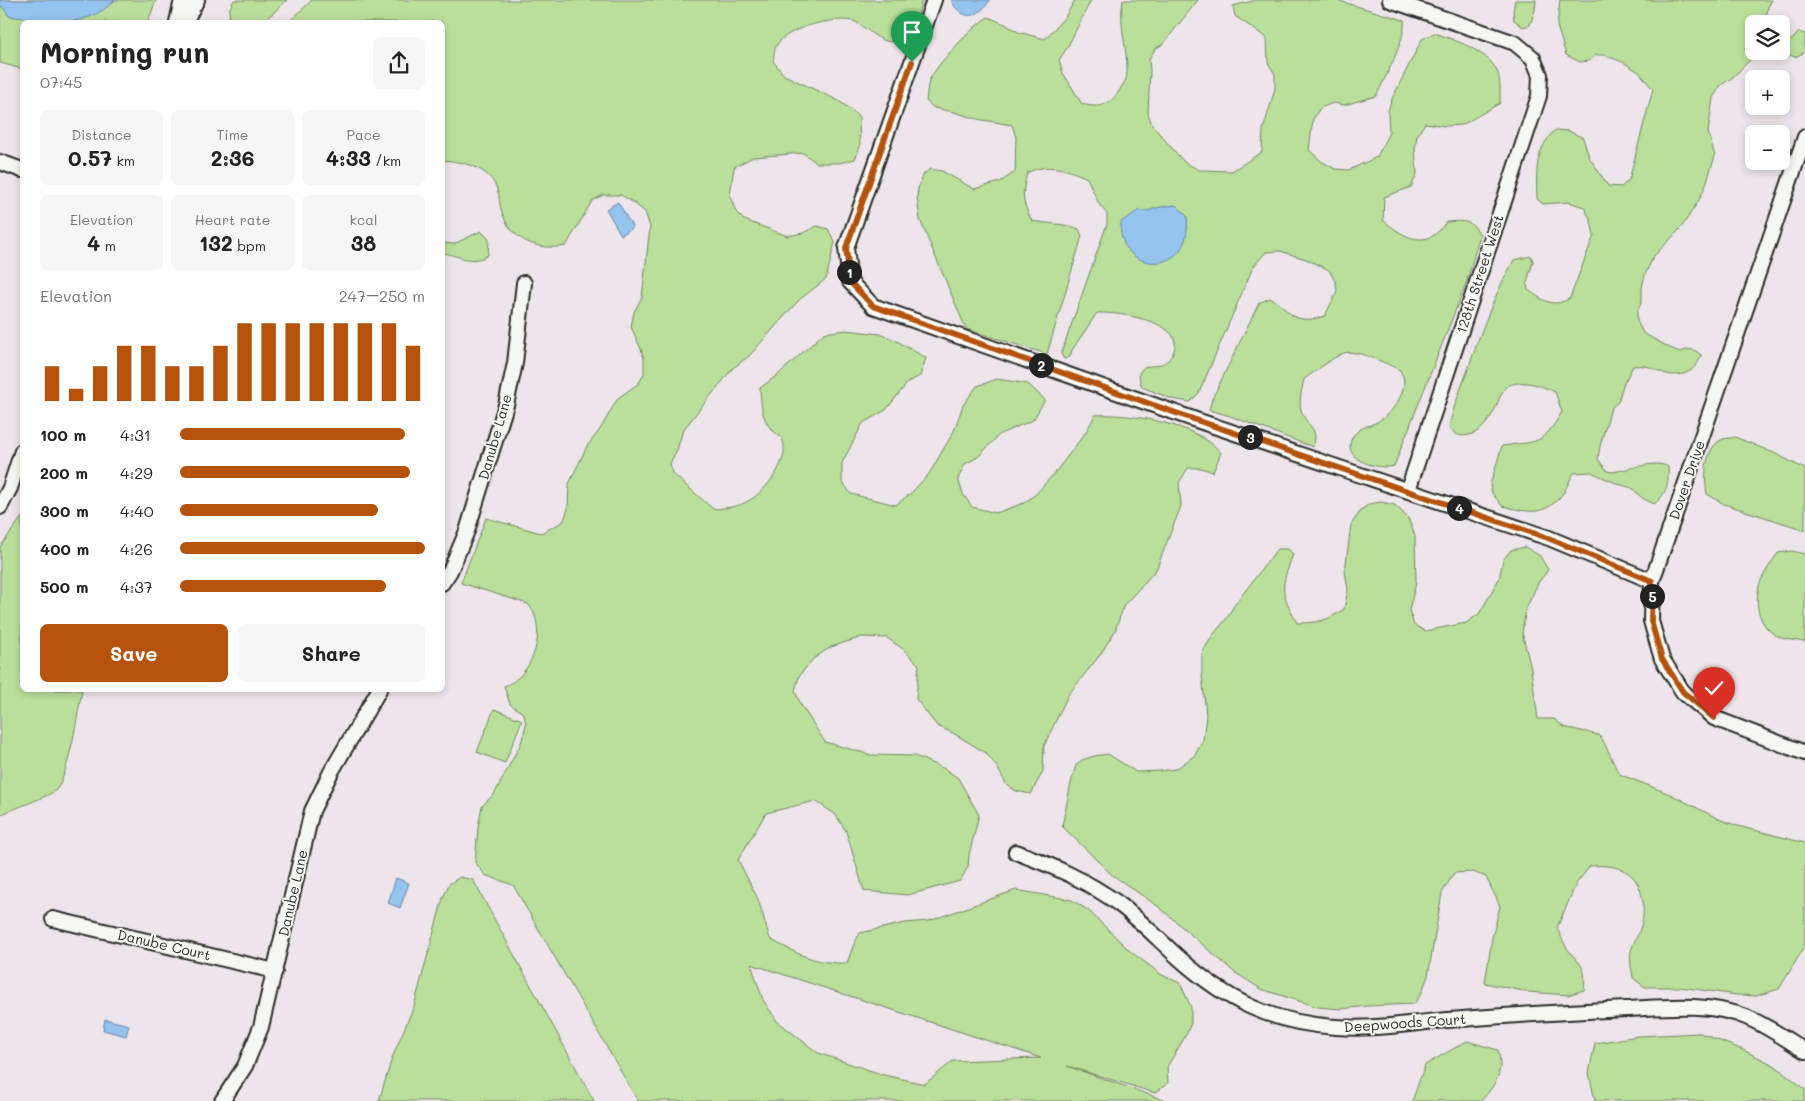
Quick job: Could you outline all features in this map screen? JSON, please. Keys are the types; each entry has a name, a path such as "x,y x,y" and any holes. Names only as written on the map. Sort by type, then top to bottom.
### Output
{"street":[{"path":"177,20 182,0"},
{"path":"186,20 197,0"},
{"path":"934,0 846,248 850,282 873,306 1196,420 1548,538 1652,581"},
{"name":"128th Street West","path":"1390,0 1515,43 1533,58 1540,75 1539,96 1408,490"},
{"name":"Dover Drive","path":"1805,137 1652,581 1651,621 1662,659 1683,692 1714,718 1805,753"},
{"path":"0,162 20,169"},
{"name":"Danube Lane","path":"445,578 467,531 506,406 514,363 524,283"},
{"path":"0,507 10,488 20,457"},
{"name":"Danube Lane","path":"222,1101 245,1066 254,1047 275,972 312,811 331,772 378,692"},
{"name":"Deepwoods Court","path":"1016,852 1063,870 1092,886 1120,905 1182,960 1223,992 1255,1010 1283,1019 1338,1028 1524,1014 1684,1006 1715,1008 1746,1016 1805,1051"},
{"name":"Danube Court","path":"52,919 275,972"}],"green space":[{"path":"0,0 156,0 149,20 20,20 20,68 0,63"},
{"path":"234,0 287,0 267,18 262,20 230,20 229,10"},
{"path":"312,0 922,0 913,33 899,40 889,41 878,38 858,23 844,20 823,22 800,29 782,39 776,46 773,61 784,75 839,101 859,118 860,147 855,159 839,163 817,163 803,153 753,157 734,167 730,196 736,212 744,220 788,236 803,233 817,226 828,229 835,242 826,279 799,300 749,356 733,368 683,430 677,450 670,463 672,473 713,509 737,506 756,496 776,473 784,447 782,439 769,427 766,421 760,388 779,374 824,333 846,330 880,334 895,340 926,358 920,376 908,382 886,410 863,423 842,463 842,481 851,494 896,505 929,474 954,431 963,405 977,386 997,379 1028,384 1045,400 1033,420 1000,434 978,457 965,464 958,479 963,494 972,507 996,513 1024,503 1037,493 1057,470 1086,432 1095,415 1126,416 1163,422 1197,435 1211,443 1221,453 1213,472 1201,468 1188,468 1179,483 1181,506 1156,570 1124,605 1115,631 1100,655 1068,695 1044,746 1043,771 1031,794 1016,791 1006,784 997,767 986,753 953,733 937,726 916,699 919,665 903,649 887,638 862,637 831,647 813,659 799,676 795,691 801,705 825,742 871,755 915,756 945,769 958,778 979,815 969,855 968,867 960,881 908,895 864,891 846,831 835,814 815,801 766,813 738,860 758,899 770,939 807,957 826,962 847,963 860,933 905,923 929,921 1016,890 1072,900 1089,911 1130,951 1162,975 1180,983 1191,1007 1191,1023 1167,1067 1168,1083 1155,1093 1067,1066 1167,1101 638,1101 513,885 485,875 475,862 482,806 495,793 521,743 526,725 524,714 510,704 504,686 514,681 523,673 530,662 535,651 537,626 534,614 528,604 461,583 486,518 541,533 563,522 568,509 569,484 587,446 599,431 618,398 639,383 644,374 644,358 631,327 634,312 642,297 650,227 645,212 634,203 621,195 603,195 592,201 566,246 545,247 527,242 519,237 506,222 500,206 497,189 488,175 474,167 445,160 445,20 291,20","holes":["751,964 1041,1058 953,1061 925,1084 884,1075 818,1053 777,1021 763,1000"]},
{"path":"1075,0 1091,0 1059,60 1063,73 1082,104 1100,106 1109,102 1117,94 1127,74 1122,19 1123,0 1198,0 1163,44 1155,49 1149,59 1148,113 1152,125 1184,162 1199,170 1232,171 1262,152 1263,130 1275,89 1275,74 1268,63 1267,38 1235,16 1233,6 1256,0 1336,0 1404,20 1399,47 1376,96 1344,105 1333,103 1320,108 1313,119 1309,150 1321,161 1335,169 1349,170 1377,157 1389,132 1388,111 1391,101 1422,39 1434,33 1460,42 1486,57 1497,71 1500,103 1462,125 1445,126 1425,123 1417,136 1415,148 1417,174 1411,187 1384,197 1383,220 1407,236 1424,239 1439,231 1446,222 1457,221 1466,222 1474,226 1480,235 1467,281 1394,466 1380,467 1363,462 1356,458 1350,446 1354,435 1377,422 1396,404 1403,387 1404,380 1400,370 1364,355 1350,352 1344,353 1304,379 1300,407 1313,429 1315,441 1313,447 1209,410 1212,399 1259,303 1270,298 1300,319 1313,319 1325,316 1337,291 1336,283 1329,270 1306,259 1280,251 1266,252 1253,267 1199,393 1190,402 1172,399 1142,387 1139,373 1144,367 1159,365 1169,359 1174,350 1175,340 1169,332 1147,320 1119,314 1097,313 1072,350 1070,357 1064,359 1061,354 1107,224 1107,214 1099,204 1087,178 1072,172 1050,167 1034,170 1027,173 1024,187 1024,202 1032,221 1073,227 1079,229 1082,236 1047,354 966,329 920,220 917,197 918,189 923,175 930,169 942,171 974,189 1000,182 1015,172 1016,137 1012,125 977,119 934,108 926,101 929,81 956,46 988,17 1018,32 1045,39 1065,17"},
{"path":"1515,0 1536,0 1530,25 1523,27 1514,20"},
{"path":"1560,0 1772,0 1767,15 1745,15 1745,60 1750,60 1733,77 1720,86 1713,98 1708,132 1715,156 1705,187 1681,228 1653,257 1645,275 1642,287 1642,301 1637,312 1637,321 1643,333 1680,352 1689,349 1701,355 1693,369 1679,375 1667,374 1648,367 1633,366 1623,385 1618,402 1611,408 1600,446 1598,459 1607,471 1612,472 1657,464 1668,467 1666,487 1662,496 1654,504 1642,498 1632,488 1591,472 1574,473 1562,495 1547,508 1526,511 1502,506 1492,493 1490,485 1502,446 1538,440 1549,431 1562,412 1555,392 1543,387 1530,383 1518,383 1506,387 1489,420 1475,433 1462,436 1455,434 1449,427 1483,327 1514,260 1531,256 1533,261 1527,283 1528,290 1548,302 1558,303 1570,298 1594,235 1591,221 1584,207 1569,202 1543,204 1537,199 1538,162 1540,153 1548,138 1555,130 1569,131 1583,138 1589,157 1608,186 1621,187 1629,180 1653,89 1639,72 1623,62 1604,55 1596,55 1589,61 1580,62 1566,55 1557,26"},
{"path":"1799,32 1805,34 1805,52 1795,57 1790,55 1790,41"},
{"path":"481,231 489,239 488,255 471,260 445,254 445,243 454,244"},
{"path":"1735,437 1774,453 1805,469 1805,530 1724,504 1707,494 1707,463 1712,449 1723,439"},
{"path":"1381,502 1395,505 1408,518 1415,536 1416,583 1409,610 1414,625 1425,631 1466,623 1479,614 1499,579 1503,560 1511,550 1525,547 1540,556 1548,570 1538,583 1526,609 1522,632 1531,669 1538,719 1554,719 1564,727 1599,735 1619,774 1670,794 1721,820 1805,843 1805,946 1779,989 1756,996 1680,987 1645,987 1633,978 1630,961 1630,954 1642,923 1643,902 1641,891 1632,876 1626,871 1610,866 1590,866 1576,884 1557,928 1566,947 1579,962 1583,970 1584,990 1568,995 1528,992 1485,983 1492,938 1500,906 1486,877 1473,872 1454,873 1442,893 1428,976 1421,994 1414,1004 1341,1009 1318,1007 1261,989 1234,972 1159,907 1111,874 1062,826 1076,765 1082,760 1108,754 1136,772 1160,771 1176,769 1195,755 1203,740 1206,715 1202,653 1233,607 1277,549 1288,549 1293,554 1286,575 1284,589 1287,603 1297,623 1322,620 1344,609 1348,590 1345,571 1351,525 1361,510 1369,504"},
{"path":"20,520 20,692 82,692 69,757 61,782 56,790 0,815 0,547"},
{"path":"1792,551 1805,554 1805,642 1785,639 1774,634 1763,623 1758,608 1758,591 1766,571 1778,553"},
{"path":"494,709 522,720 505,763 477,752"},
{"path":"460,877 473,880 594,1101 379,1101 392,1058 414,1006 443,898 449,884"},
{"path":"1700,1033 1774,1065 1805,1089 1805,1101 1595,1101 1589,1073 1595,1043 1638,1036"},
{"path":"1467,1041 1498,1050 1500,1058 1499,1072 1495,1083 1481,1101 1412,1101 1425,1065"}],"water":[{"path":"0,0 115,0 103,10 78,20 37,20 9,16 0,4"},
{"path":"952,0 990,0 981,11 976,14 966,15 956,8"},
{"path":"618,202 633,228 621,235 606,209"},
{"path":"1176,205 1187,216 1187,230 1184,243 1170,259 1161,262 1142,260 1126,248 1122,238 1121,222 1139,210 1147,211"},
{"path":"396,878 409,883 400,908 388,903"},
{"path":"105,1019 129,1025 126,1036 103,1030"}],"route":[{"path":"912,62 846,248 850,282 873,306 1196,420 1548,538 1652,581 1651,621 1662,659 1683,692 1714,718"}]}
